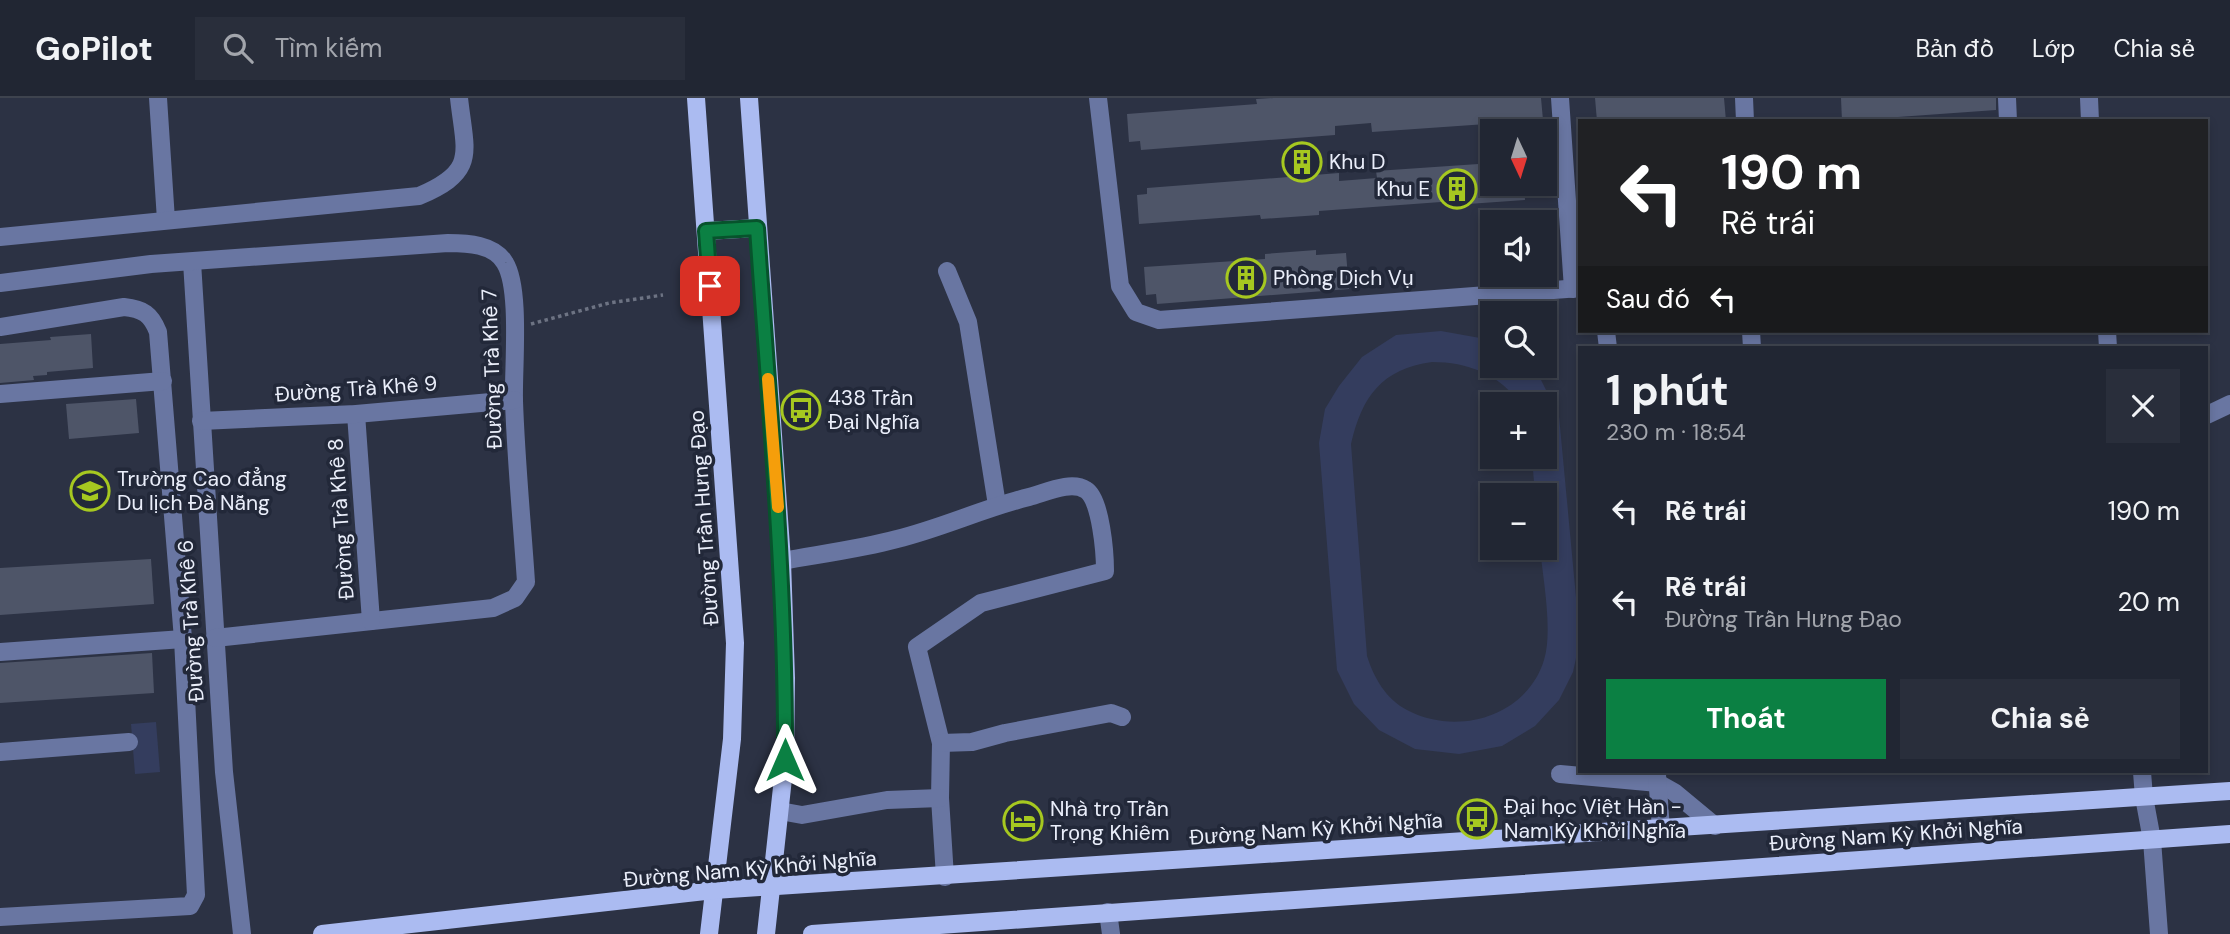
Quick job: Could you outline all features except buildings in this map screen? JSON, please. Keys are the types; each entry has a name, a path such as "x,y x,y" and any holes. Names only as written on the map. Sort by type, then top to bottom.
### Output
{"main road":[{"name":"Đường Trần Hưng Đạo","path":"696,98 735,643 732,739 709,934"},
{"path":"750,98 782,561 786,692 785,760 766,934"},
{"path":"706,231 757,228"},
{"name":"Đường Nam Kỳ Khởi Nghĩa","path":"322,934 714,890 946,877 2230,791"},
{"name":"Đường Nam Kỳ Khởi Nghĩa","path":"812,934 2230,835"}],"street":[{"path":"158,98 166,219"},
{"path":"0,237 419,196 439,188 454,177 463,163 459,98"},
{"path":"1098,98 1120,286 1136,312 1159,320 1577,289 1560,98"},
{"path":"1744,98 1745,119"},
{"path":"2007,98 2008,119"},
{"path":"2089,98 2090,119"},
{"name":"Đường Trà Khê 7","path":"0,283 94,270 447,243 478,245 504,259 509,271 515,327 514,400 526,582 515,598 493,608 215,638"},
{"name":"Đường Trà Khê 6","path":"192,262 224,772 242,934"},
{"path":"947,271 968,322 997,505"},
{"path":"0,327 124,307 140,308 152,317 158,332 183,639 196,895 190,906 0,916"},
{"path":"0,394 163,381"},
{"name":"Đường Trà Khê 9","path":"201,421 356,414 514,400"},
{"path":"2208,415 2230,404"},
{"name":"Đường Trà Khê 8","path":"356,414 370,621"},
{"path":"782,561 897,539 997,505 1069,486 1086,489 1092,496 1096,504 1105,571 981,603 917,647 941,743 940,798 946,877"},
{"path":"0,652 183,639"},
{"path":"941,743 972,742 1111,713 1122,717"},
{"path":"0,752 129,742"},
{"path":"2142,773 2152,840 2159,934"},
{"path":"1560,774 1658,777 1715,826"},
{"path":"1658,777 1661,829"},
{"path":"780,811 802,816 887,800 940,798"},
{"path":"1108,912 1111,934"}],"path":[{"path":"515,327 609,303 663,295"}],"shaded area":[{"path":"1441,331 1480,338 1480,371 1458,364 1432,362 1400,371 1387,378 1368,399 1351,444 1367,656 1382,687 1400,705 1427,718 1448,721 1468,721 1507,708 1523,695 1544,660 1548,635 1541,560 1557,560 1557,483 1534,483 1533,469 1557,469 1557,412 1559,416 1578,619 1578,649 1573,672 1559,700 1535,726 1502,746 1459,754 1415,749 1379,730 1354,704 1337,670 1319,443 1325,409 1362,357 1396,335"},
{"path":"1493,378 1540,378 1547,392 1510,392"},
{"path":"156,722 160,772 135,774 131,724"}],"slow traffic":[{"path":"768,379 778,507"}],"place":[{"name":"Khu D","path":"1302,162"},
{"name":"Khu E","path":"1457,189"},
{"name":"Phòng Dịch Vụ","path":"1246,278"},
{"name":"438 Trần Đại Nghĩa","path":"801,410"},
{"name":"Trường Cao đẳng Du lịch Đà Nẵng","path":"90,491"},
{"name":"Đại học Việt Hàn - Nam Kỳ Khởi Nghĩa","path":"1477,819"},
{"name":"Nhà trọ Trần Trọng Khiêm","path":"1023,821"}],"route":[{"path":"710,286 706,231 757,228 782,561 786,678 785,760"}]}
